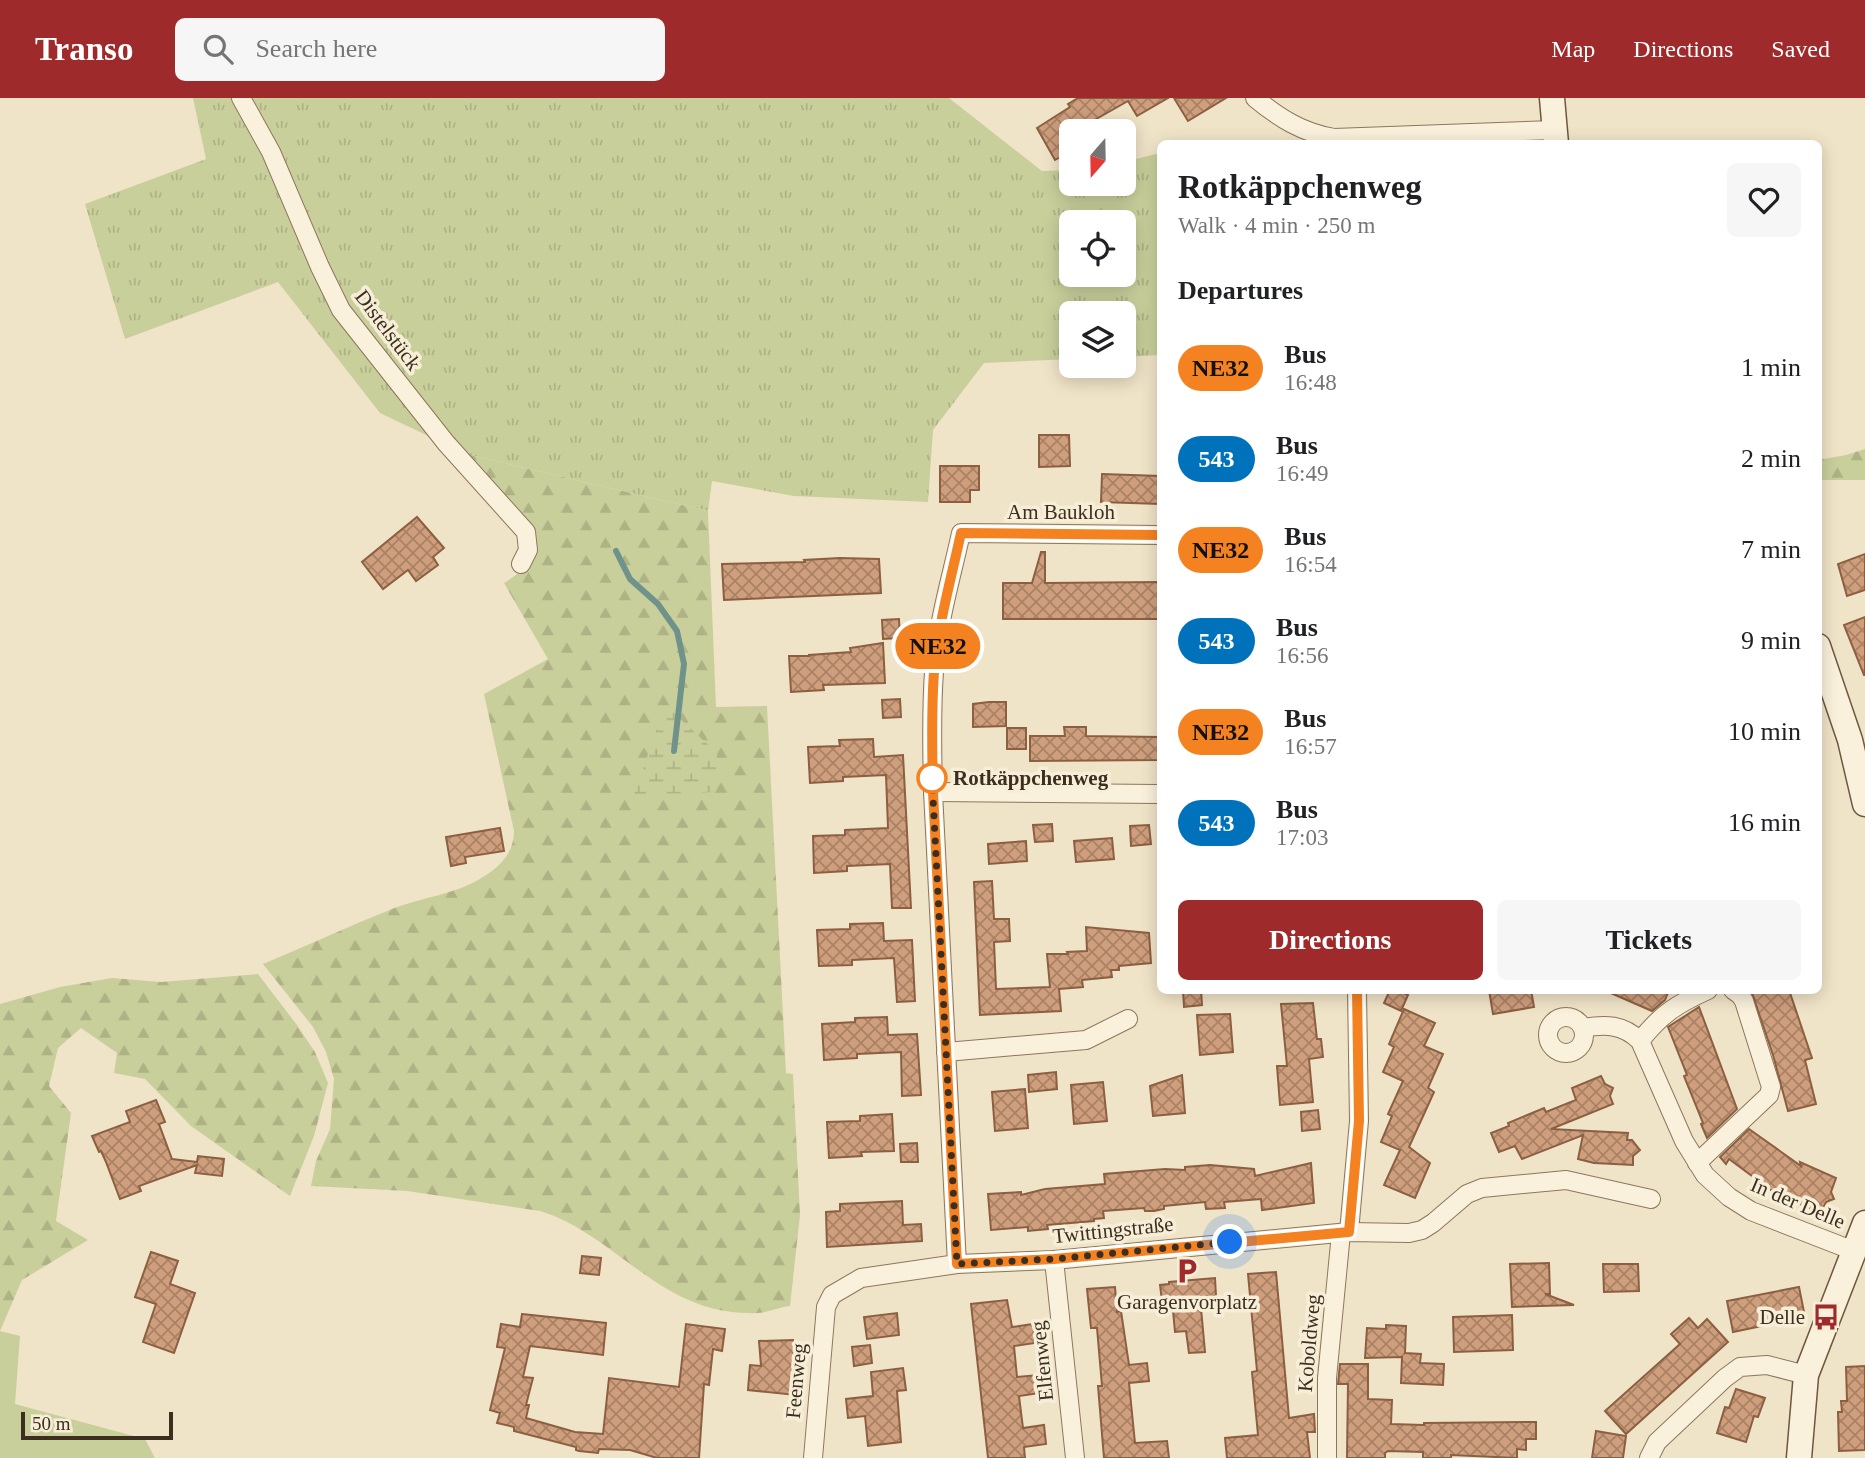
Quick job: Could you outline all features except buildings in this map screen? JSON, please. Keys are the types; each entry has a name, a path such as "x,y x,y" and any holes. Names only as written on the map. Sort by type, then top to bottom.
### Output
{"street":[{"name":"Distelstück","path":"241,98 271,152 341,310 446,443 526,533 528,550 521,564"},
{"path":"1255,98 1296,127 1334,138 1555,136 1552,98"},
{"name":"Am Baukloh","path":"933,792 934,670 943,611 961,533 1157,535"},
{"path":"1822,658 1850,740 1865,804"},
{"path":"957,1264 933,792 1157,794"},
{"name":"Koboldweg","path":"1327,1458 1327,1378 1359,1121 1357,994"},
{"path":"1583,1028 1603,1024 1616,1026 1632,1033 1640,1041 1654,1023 1675,1005 1698,994"},
{"path":"1697,1163 1769,1095 1771,1087 1744,1001 1739,994"},
{"path":"946,1052 1086,1040 1128,1019"},
{"name":"In der Delle","path":"1640,1041 1684,1141 1705,1175 1729,1197 1751,1211 1854,1251"},
{"name":"Twittingstraße","path":"826,1307 832,1296 861,1278 957,1264 1054,1259 1345,1232 1409,1233 1422,1230 1466,1194 1491,1187 1566,1180 1651,1199"},
{"path":"1799,1458 1805,1375 1865,1223"},
{"name":"Elfenweg","path":"1054,1259 1076,1458"},
{"name":"Feenweg","path":"813,1458 826,1307"},
{"path":"1649,1458 1657,1441 1740,1367 1767,1365 1805,1375"}],"green space":[{"path":"193,98 949,98 1042,171 1059,170 1059,196 1136,196 1136,159 1157,154 1157,355 1136,356 1136,301 1059,301 1059,360 984,363 933,430 928,502 794,496 712,481 708,511 466,454 380,413 278,282 125,339 85,204 206,159"},
{"path":"1865,449 1865,480 1822,480 1822,459"},
{"path":"466,454 708,511 716,707 767,706 786,1073 793,1074 800,1215 790,1306 753,1313 704,1306 679,1296 656,1282 565,1221 540,1211 407,1191 311,1186 316,1161 330,1129 334,1079 326,1052 313,1027 263,964 392,909 472,883 501,863 512,846 514,831 484,694 548,659 504,583 521,571 532,554"},
{"path":"665,705 717,753 715,792 634,795"},
{"path":"258,974 315,1052 328,1083 314,1136 290,1196 191,1126 145,1079 114,1073 117,1053 81,1028 58,1048 49,1086 71,1113 56,1221 88,1240 22,1280 0,1331 0,1004 60,987 112,978 161,982"},
{"path":"0,1331 20,1336 15,1404 145,1439 155,1458 0,1458"}],"waterway":[{"path":"616,551 630,579 658,604 677,631 684,664 674,751"}],"bus line":[{"name":"NE32","path":"1157,535 961,533 943,611 934,670 932,727 957,1264 1054,1259 1349,1232 1359,1121 1357,994"}],"place":[{"name":"Rotkäppchenweg","path":"932,778"},
{"name":"Garagenvorplatz","path":"1187,1271"},
{"name":"Delle","path":"1826,1317"}],"route":[{"path":"932,778 957,1264 1054,1259 1230,1242"}]}
